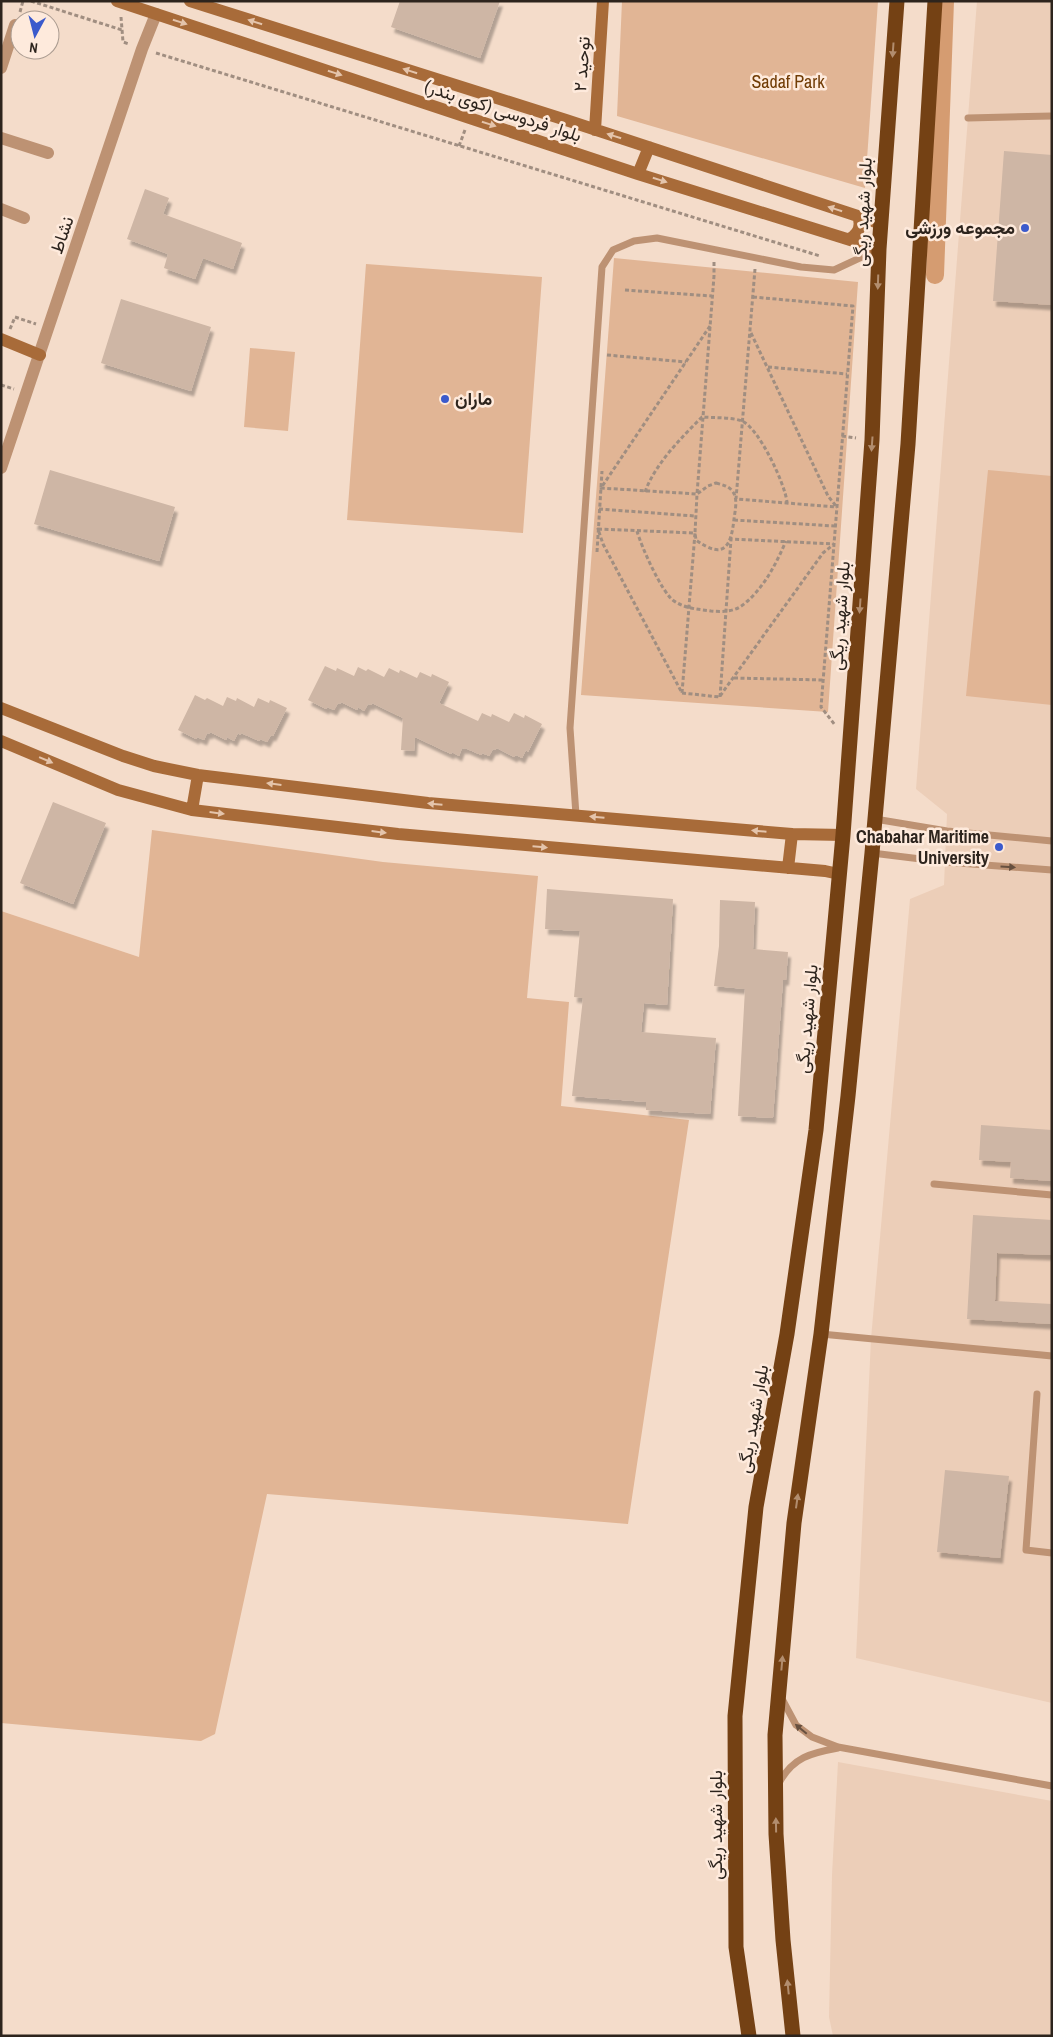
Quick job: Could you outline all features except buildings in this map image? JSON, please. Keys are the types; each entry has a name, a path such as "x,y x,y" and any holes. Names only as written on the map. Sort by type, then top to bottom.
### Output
{"highway":[{"name":"بلوار شهید ریگی","path":"749,2036 736,1947 735,1716 756,1507 787,1334 816,1130 843,835 872,440 879,249 897,1"},
{"path":"793,2036 783,1940 776,1834 775,1735 794,1523 821,1334 848,1096 872,853 908,444 935,1"}],"street":[{"path":"156,14 160,1"},
{"name":"بلوار فردوسی (کوی بندر)","path":"190,1 648,147 882,224"},
{"name":"توحید ۲","path":"595,130 603,1"},
{"name":"بلوار فردوسی (کوی بندر)","path":"118,2 638,174 879,249"},
{"name":"نشاط","path":"1,468 142,49 156,14"},
{"path":"1,68 10,40"},
{"path":"1,138 48,152"},
{"path":"638,174 648,147"},
{"path":"1,209 24,218"},
{"path":"849,239 859,230 858,216"},
{"path":"1,339 40,354"},
{"path":"1,708 123,756 154,766 198,775 428,803 792,834 843,835"},
{"path":"1,741 118,790 192,810 398,834 839,874"},
{"path":"192,810 198,775"},
{"path":"788,868 792,834"}],"lane":[{"path":"968,118 1052,116"},
{"path":"576,815 570,728 602,267 612,250 634,240 657,238 801,267 834,270 879,249"},
{"path":"875,819 946,831 1052,840"},
{"path":"872,853 945,862 1052,870"},
{"path":"934,1184 1052,1195"},
{"path":"821,1334 1052,1356"},
{"path":"1037,1394 1026,1550 1052,1554"},
{"path":"779,1694 796,1725 812,1737 838,1747 1052,1786"},
{"path":"776,1788 783,1775 794,1763 811,1752 838,1747"}],"path":[{"path":"31,1 122,30"},
{"path":"118,2 123,42 142,49 847,264"},
{"path":"682,694 714,250"},
{"path":"720,697 731,539 756,258"},
{"path":"625,290 712,296"},
{"path":"752,297 853,306 821,707 850,743"},
{"path":"601,488 710,326"},
{"path":"750,332 828,496 837,507"},
{"path":"597,354 686,362"},
{"path":"767,367 847,374"},
{"path":"702,417 742,421 755,434 774,464 786,490 787,502"},
{"path":"645,492 650,479 684,436 702,417"},
{"path":"597,552 602,471"},
{"path":"601,488 697,494 716,483 725,485 733,492 736,499"},
{"path":"736,499 837,507"},
{"path":"600,509 695,516"},
{"path":"734,520 835,526"},
{"path":"598,529 695,533"},
{"path":"598,529 603,544 682,694"},
{"path":"637,531 650,565 672,600 689,608 726,612 743,606 756,591 774,567 786,541"},
{"path":"695,533 696,540 707,548 718,550 727,546 731,539"},
{"path":"731,539 834,544"},
{"path":"720,697 823,553 834,544"},
{"path":"734,678 823,680"},
{"path":"682,694 720,697"}],"shaded area":[{"name":"Chabahar Maritime University","path":"977,1 1052,1 1052,1703 856,1658 871,1339 910,899 944,885 947,814 916,789"},
{"path":"838,1762 1052,1801 1052,2036 833,2036 829,2017 832,1875"}],"green space":[{"name":"Sadaf Park","path":"622,1 878,1 865,188 617,116"},
{"path":"614,258 858,282 828,712 581,695"},
{"name":"ماران","path":"366,264 542,277 523,533 347,520"},
{"path":"250,348 295,352 288,431 244,427"},
{"path":"988,470 1052,476 1052,705 966,696"},
{"path":"152,830 383,862 538,876 527,998 569,1002 561,1106 689,1120 628,1524 267,1494 215,1734 201,1741 1,1723 1,911 139,957"}],"waterway":[{"path":"935,275 945,1"}],"place":[{"name":"مجموعه ورزشی","path":"1025,228"},
{"name":"ماران","path":"445,399"},
{"name":"Chabahar Maritime University","path":"999,847"}]}
